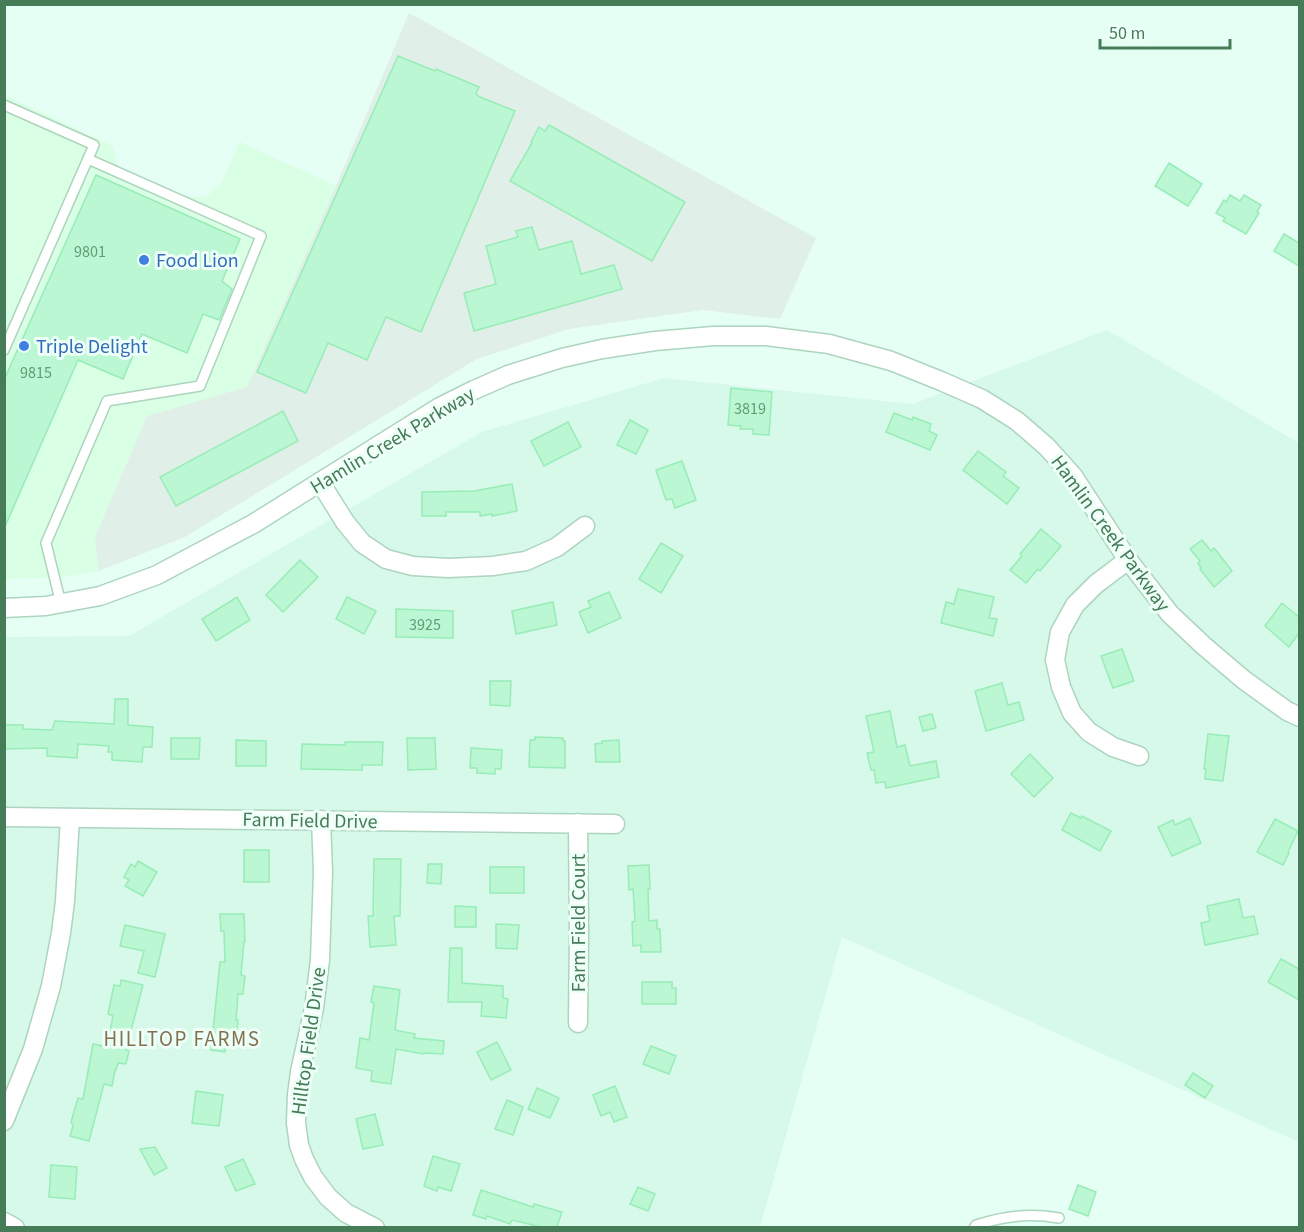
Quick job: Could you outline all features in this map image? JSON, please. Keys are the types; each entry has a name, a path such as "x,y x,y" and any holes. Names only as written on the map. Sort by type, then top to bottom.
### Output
{"street":[{"name":"Hamlin Creek Parkway","path":"4,608 45,606 100,596 157,575 253,524 440,407 508,375 562,358 655,341 701,337 766,336 829,344 891,361 982,399 1017,421 1047,447 1073,476 1128,560 1170,614 1244,680 1299,717"},
{"path":"320,482 345,522 362,543 386,559 413,566 448,568 493,566 526,561 557,547 585,526"},
{"path":"1128,560 1096,584 1075,605 1060,632 1055,660 1061,687 1072,713 1089,732 1113,747 1139,756"},
{"name":"Farm Field Drive","path":"4,817 615,824"},
{"path":"4,1121 33,1049 51,986 65,901 70,818"},
{"name":"Hilltop Field Drive","path":"321,820 323,873 320,960 314,1008 297,1095 296,1123 299,1145 304,1159 313,1177 328,1197 346,1213 375,1227"},
{"name":"Farm Field Court","path":"578,823 578,1023"},
{"path":"4,1222 15,1227"}],"lane":[{"path":"4,105 94,145 4,350"},
{"path":"61,604 45,543 106,401 200,386 261,236 88,159"},
{"path":"4,319 15,324"},
{"path":"974,1227 999,1218 1022,1215 1059,1218"}],"shaded area":[{"path":"409,13 816,238 780,319 703,310 569,329 477,359 185,537 99,571 95,537 147,416 247,387"},
{"path":"4,95 113,146 117,166 186,196 206,197 221,183 240,142 336,186 247,388 147,416 95,537 99,571 64,577 5,579"},
{"path":"1107,330 1299,443 1299,1142 842,937 760,1227 5,1227 4,637 129,636 482,432 664,378 913,404"}],"building":[{"path":"398,56 479,87 476,94 480,97 515,111 421,332 386,317 367,360 328,343 306,393 257,372"},
{"path":"549,125 685,202 652,261 510,181 539,127 545,131"},
{"path":"1169,163 1202,184 1188,206 1155,186"},
{"name":"Food Lion","path":"96,175 240,239 222,281 232,289 219,320 203,314 187,353 142,334 123,379 78,360 4,529 4,380"},
{"path":"1230,195 1240,201 1244,195 1261,205 1257,212 1259,213 1246,234 1223,221 1225,218 1216,213"},
{"path":"532,227 539,250 572,241 581,274 614,265 622,289 474,331 464,293 496,284 486,246 518,237 516,231"},
{"path":"1284,234 1299,243 1299,266 1274,251"},
{"path":"731,388 772,392 769,435 753,434 753,429 740,429 741,426 728,425"},
{"path":"283,411 298,441 176,506 160,477"},
{"path":"894,413 931,424 929,431 937,435 930,450 886,432"},
{"path":"630,420 648,430 636,454 617,445"},
{"path":"568,422 581,447 544,466 531,441"},
{"path":"978,451 1006,472 1003,476 1019,488 1007,504 963,470"},
{"path":"682,461 696,500 675,508 672,499 666,500 656,470"},
{"path":"512,484 517,511 492,516 492,514 480,516 480,512 446,512 446,516 422,516 422,492 474,491"},
{"path":"1041,529 1061,546 1040,571 1038,569 1026,583 1010,570"},
{"path":"1202,540 1211,551 1214,548 1232,571 1214,587 1200,569 1198,563 1200,561 1190,549"},
{"path":"661,543 683,556 661,593 639,579"},
{"path":"300,560 318,577 283,612 266,595"},
{"path":"958,589 994,597 989,618 997,619 993,636 941,623 946,602 954,604"},
{"path":"609,592 621,618 588,633 579,612 591,607 588,601"},
{"path":"237,597 250,620 216,641 202,619"},
{"path":"347,597 376,611 364,634 336,619"},
{"path":"553,602 557,625 516,634 512,611"},
{"path":"1282,603 1299,617 1299,633 1289,647 1265,626"},
{"path":"396,609 453,611 453,638 396,637"},
{"path":"1122,649 1134,681 1113,688 1101,656"},
{"path":"490,681 511,681 510,706 490,705"},
{"path":"1002,683 1008,705 1019,702 1024,720 986,731 975,691"},
{"path":"115,699 128,699 128,725 153,727 152,747 143,747 142,762 112,760 112,752 108,752 109,746 78,744 77,758 47,756 47,748 4,749 4,725 23,725 23,729 52,730 55,721 114,724"},
{"path":"890,711 897,747 905,745 910,766 936,761 939,777 886,788 885,782 876,783 874,770 871,770 867,753 874,752 866,716"},
{"path":"932,714 936,728 923,731 919,717"},
{"path":"1208,734 1229,736 1223,781 1205,779"},
{"path":"535,737 563,738 565,768 529,767 530,740 535,740"},
{"path":"171,738 200,738 199,759 171,759"},
{"path":"407,738 435,738 436,769 408,770"},
{"path":"236,740 266,741 266,766 236,766"},
{"path":"619,740 620,762 596,762 595,744 602,743 602,741"},
{"path":"345,742 383,742 382,765 362,765 362,770 301,769 302,744 345,745"},
{"path":"471,748 502,750 501,769 495,769 495,774 477,773 477,768 470,768"},
{"path":"1030,754 1053,778 1034,797 1011,774"},
{"path":"1071,813 1111,831 1100,851 1062,830"},
{"path":"1190,818 1201,843 1172,856 1158,827 1173,820 1175,825"},
{"path":"1275,819 1298,831 1283,865 1257,852"},
{"path":"244,850 269,850 269,882 244,882"},
{"path":"374,859 401,859 400,916 394,916 396,945 370,947 368,916 373,916"},
{"path":"138,861 157,872 143,896 125,886 129,880 124,877 131,864 135,867"},
{"path":"428,864 442,864 441,884 427,883"},
{"path":"649,865 649,921 657,920 657,929 660,929 661,952 641,952 641,945 633,946 632,922 635,921 633,889 629,890 628,866"},
{"path":"490,867 524,867 524,893 490,893"},
{"path":"1239,899 1243,918 1254,916 1258,934 1205,945 1201,923 1210,921 1207,906"},
{"path":"455,906 476,907 476,927 455,927"},
{"path":"220,914 244,914 245,942 241,975 245,976 243,994 238,994 236,1043 226,1042 225,1052 211,1050 220,962 225,962 224,931 221,931"},
{"path":"496,924 519,925 517,949 496,948"},
{"path":"125,925 165,934 155,977 138,973 144,951 120,946"},
{"path":"450,948 462,948 462,983 503,986 503,998 508,999 506,1018 481,1016 482,1002 448,1002"},
{"path":"1281,959 1299,969 1299,1000 1268,982"},
{"path":"121,980 143,985 126,1050 129,1051 126,1064 118,1063 112,1086 104,1084 89,1141 70,1136 73,1126 71,1122 78,1098 83,1099 93,1044 107,1047 113,1016 108,1014 114,985 120,986"},
{"path":"642,982 672,982 672,988 676,988 676,1004 642,1004"},
{"path":"374,986 400,990 395,1030 415,1034 414,1038 444,1041 443,1054 424,1054 396,1049 391,1084 371,1081 372,1071 356,1068 360,1038 369,1040"},
{"path":"497,1042 511,1070 491,1080 477,1052"},
{"path":"651,1046 676,1056 669,1074 643,1064"},
{"path":"1193,1073 1213,1086 1205,1098 1185,1085"},
{"path":"615,1086 627,1117 614,1122 610,1112 601,1116 593,1095"},
{"path":"537,1088 559,1098 550,1118 528,1109"},
{"path":"196,1091 223,1095 219,1126 192,1123"},
{"path":"507,1100 523,1107 513,1135 495,1129"},
{"path":"375,1114 383,1145 363,1149 356,1119"},
{"path":"155,1147 167,1168 154,1175 140,1149"},
{"path":"433,1156 460,1164 451,1191 438,1187 437,1191 424,1186"},
{"path":"243,1159 255,1184 236,1191 225,1167"},
{"path":"51,1165 77,1167 75,1199 49,1197"},
{"path":"1078,1185 1096,1192 1088,1216 1069,1209"},
{"path":"638,1187 655,1194 648,1211 630,1204"},
{"path":"481,1190 533,1207 534,1204 562,1212 557,1227 541,1227 512,1220 510,1224 487,1216 486,1219 473,1215"}],"place":[{"name":"Food Lion","path":"144,260"},
{"name":"Triple Delight","path":"24,346"}],"district":[{"name":"HILLTOP FARMS","path":"182,1039"}]}
